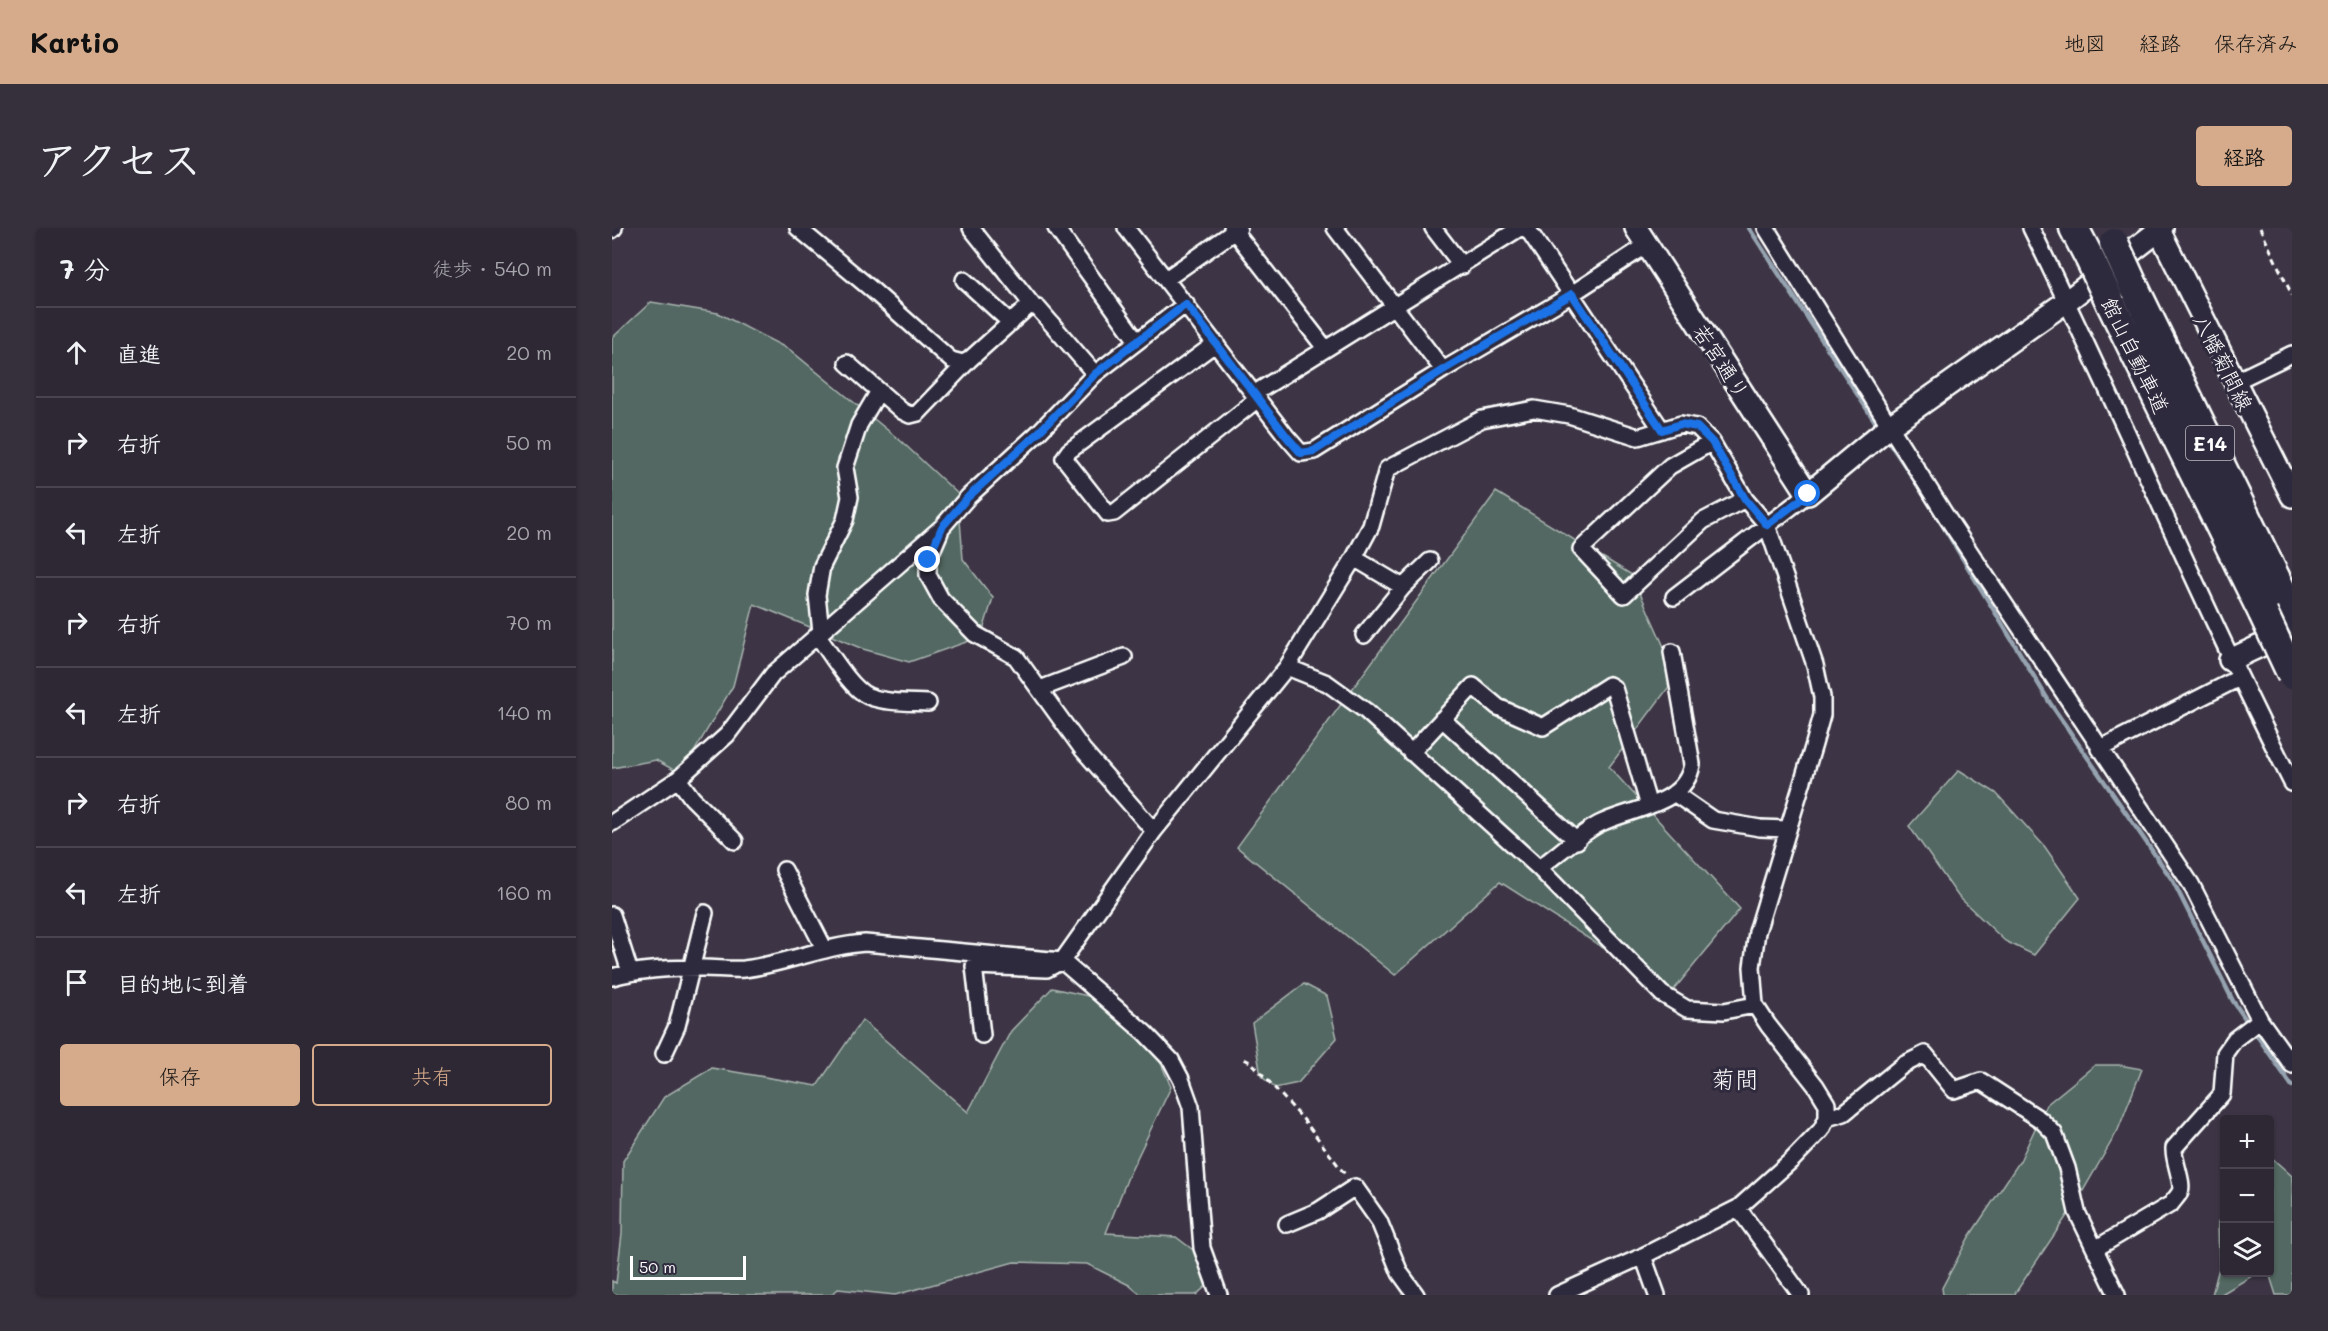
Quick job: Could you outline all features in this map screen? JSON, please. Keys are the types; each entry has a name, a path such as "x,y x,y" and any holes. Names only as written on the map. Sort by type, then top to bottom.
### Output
{"highway":[{"name":"館山自動車道","path":"2074,228 2111,304 2280,608"},
{"name":"館山自動車道","path":"2110,235 2280,608 2292,675"}],"street":[{"path":"798,228 951,360 963,363 969,360"},
{"path":"971,228 1034,307 1095,374"},
{"path":"1056,228 1137,341"},
{"path":"1126,228 1301,453 1314,451 1443,370 1572,294 1641,237"},
{"path":"1335,228 1443,370"},
{"path":"1433,228 1462,266"},
{"path":"1216,343 1069,451 1064,458 1108,514 1114,513 1257,396 1325,348 1396,307 1520,228"},
{"path":"1527,228 1662,430"},
{"path":"1766,228 1946,516 2191,884 2260,1020 2292,1065"},
{"path":"2031,228 2067,301 2235,669 2292,783"},
{"path":"1167,279 1235,229 1325,348"},
{"path":"1674,597 1808,494 1890,426 2067,301 2160,229"},
{"name":"八幡菊間線","path":"2160,229 2292,496"},
{"name":"若宮通り","path":"1641,237 1808,494"},
{"path":"964,280 1011,323"},
{"path":"612,823 678,779 727,735 773,674 942,527 968,497 1039,432 1095,374 1186,304"},
{"path":"848,363 902,411 909,415 918,413 969,360 1030,305 1034,307"},
{"path":"2234,382 2292,354"},
{"path":"879,391 859,425 845,468 850,498 845,520 822,566 817,595 819,633 846,675 858,689 868,696 928,703"},
{"path":"982,1035 974,966 1047,969 1062,961 1154,831 1287,667 1371,526 1387,469 1482,419 1533,409 1569,415 1638,437 1681,424 1697,427 1712,442 1745,499 1767,525 1815,665 1822,697 1821,715 1814,744 1757,932 1752,967 1755,1005 1816,1086 1827,1104 1827,1118 1821,1130 1793,1159 1738,1208 1643,1256 1557,1295"},
{"path":"1712,442 1670,466 1581,549 1624,595 1703,521 1745,499"},
{"path":"942,527 928,560 928,575 941,600 975,634 1016,657 1083,750 1154,831"},
{"path":"1354,558 1403,587"},
{"path":"1364,634 1403,587 1431,561"},
{"path":"2099,749 2235,669 2292,632"},
{"path":"1539,868 1599,824 1649,806 1674,794 1687,782 1692,764 1672,652"},
{"path":"1040,689 1124,657"},
{"path":"1287,667 1327,683 1366,711 1539,868 1662,994 1687,1009 1724,1011 1755,1005"},
{"path":"1411,753 1473,686 1498,707 1543,727 1610,685 1614,688 1649,806"},
{"path":"1442,719 1577,841"},
{"path":"678,779 692,798 735,841"},
{"path":"1674,794 1713,820 1760,828 1788,829"},
{"path":"784,870 825,950"},
{"path":"664,1054 677,1026 705,913"},
{"path":"612,915 630,972"},
{"path":"612,977 630,972 692,968 743,969 795,959 841,945 865,943 1062,961 1145,1034 1171,1060 1181,1079 1191,1107 1202,1248 1219,1295"},
{"path":"2095,1249 2170,1204 2180,1193 2181,1186 2173,1156 2174,1148 2222,1094 2225,1053 2235,1038 2260,1020"},
{"path":"1827,1118 1844,1113 1903,1065 1925,1054 1954,1090 1981,1081 2041,1120 2054,1133 2067,1168 2077,1212 2117,1295"},
{"path":"1287,1224 1318,1211 1355,1187 1379,1221 1400,1273 1416,1295"},
{"path":"1738,1208 1801,1295"},
{"path":"1643,1256 1657,1295"}],"path":[{"path":"2260,228 2292,295"},
{"path":"1244,1059 1252,1064 1304,1119 1355,1187"}],"green space":[{"path":"651,302 718,313 790,350 902,442 958,494 963,559 993,598 981,637 909,662 863,649 754,604 733,686 681,774 656,760 612,768 612,338"},
{"path":"1496,492 1632,575 1677,676 1609,767 1740,909 1672,992 1500,882 1395,975 1237,847"},
{"path":"1959,770 1996,793 2045,847 2080,898 2034,955 2005,941 1958,896 1909,826"},
{"path":"1304,984 1327,996 1337,1038 1298,1083 1275,1088 1261,1076 1252,1023"},
{"path":"1052,988 1106,1000 1149,1035 1171,1087 1128,1177 1106,1233 1176,1237 1222,1272 1196,1295 1141,1295 1129,1285 1087,1264 1014,1262 895,1295 838,1289 831,1295 612,1295 612,1281 616,1283 622,1234 623,1161 664,1097 712,1068 817,1086 862,1020 968,1112 1011,1031"},
{"path":"2095,1065 2119,1065 2142,1069 2118,1130 2080,1196 2014,1295 1943,1295 1942,1288 1969,1237 2020,1161 2046,1105"},
{"path":"2274,1160 2292,1176 2292,1295 2276,1295 2270,1277 2274,1277"},
{"path":"2220,1219 2220,1277 2250,1277 2220,1295 2212,1295 2219,1268 2218,1222"}],"waterway":[{"path":"1749,228 1878,426"},
{"path":"1885,436 1923,493 2050,703 2173,881 2233,1001 2292,1086"}],"district":[{"name":"菊間","path":"1735,1078"}],"route":[{"path":"928,560 942,527 968,497 1039,432 1095,374 1186,304 1301,453 1314,451 1443,370 1572,294 1662,430 1681,424 1697,427 1712,442 1745,499 1767,525 1808,494"}]}
